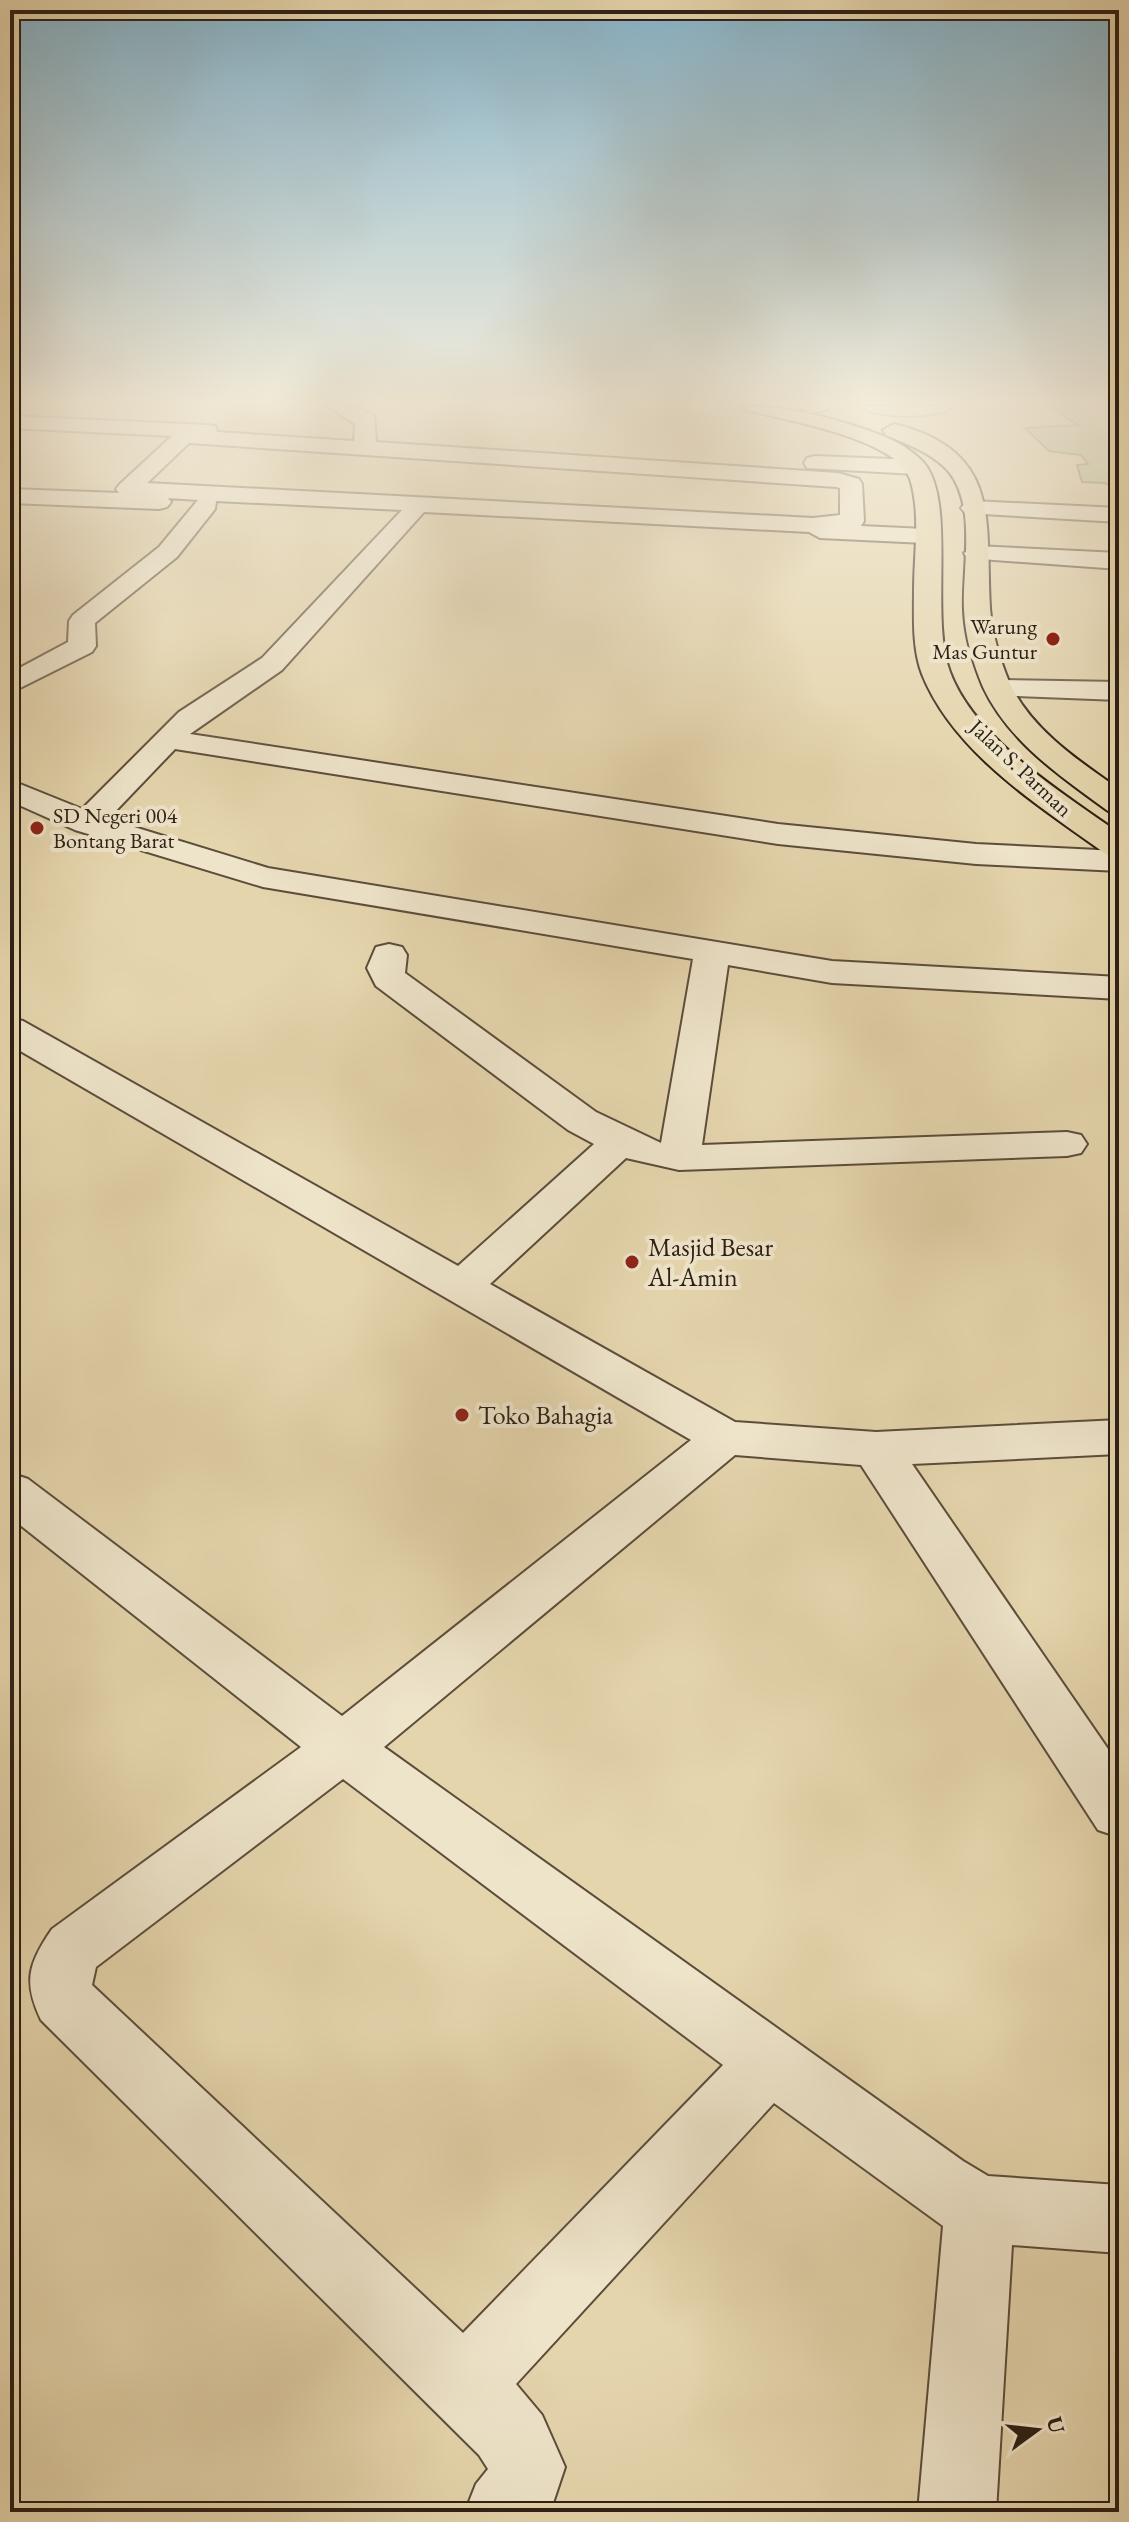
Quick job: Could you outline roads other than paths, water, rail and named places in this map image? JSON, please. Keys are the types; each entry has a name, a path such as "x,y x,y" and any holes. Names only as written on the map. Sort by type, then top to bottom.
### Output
{"main road":[{"name":"Jalan S. Parman","path":"924,524 929,645 937,675 958,708 990,746 1040,791 1119,848"},
{"name":"Jalan S. Parman","path":"974,524 979,628 999,689 1020,723 1080,776 1119,804"}],"street":[{"path":"10,684 82,640 84,619 168,552 191,524"},
{"path":"86,823 189,718 272,664 403,524"},
{"path":"788,524 835,524"},
{"path":"976,553 1119,561"},
{"path":"999,689 1119,691"},
{"path":"167,739 778,834 976,854 1119,861"},
{"path":"10,789 86,823 263,877 832,972 1119,988"},
{"path":"679,1158 712,953"},
{"path":"389,955 385,968 389,978 582,1121 620,1142 656,1155 679,1158 1067,1144"},
{"path":"10,1029 725,1438 876,1449 1119,1437"},
{"path":"461,1287 620,1142"},
{"path":"504,2512 525,2478 527,2462 520,2446 464,2385 64,2000 58,1984 61,1967 74,1948 343,1748 725,1438"},
{"path":"876,1449 1119,1813"},
{"path":"10,1491 343,1748 939,2185 979,2209 1119,2219"},
{"path":"464,2385 771,2060"},
{"path":"957,2512 979,2209"}],"place":[{"name":"Warung Mas Guntur","path":"1053,639"},
{"name":"SD Negeri 004 Bontang Barat","path":"37,828"},
{"name":"Masjid Besar Al-Amin","path":"632,1262"},
{"name":"Toko Bahagia","path":"462,1415"}]}
